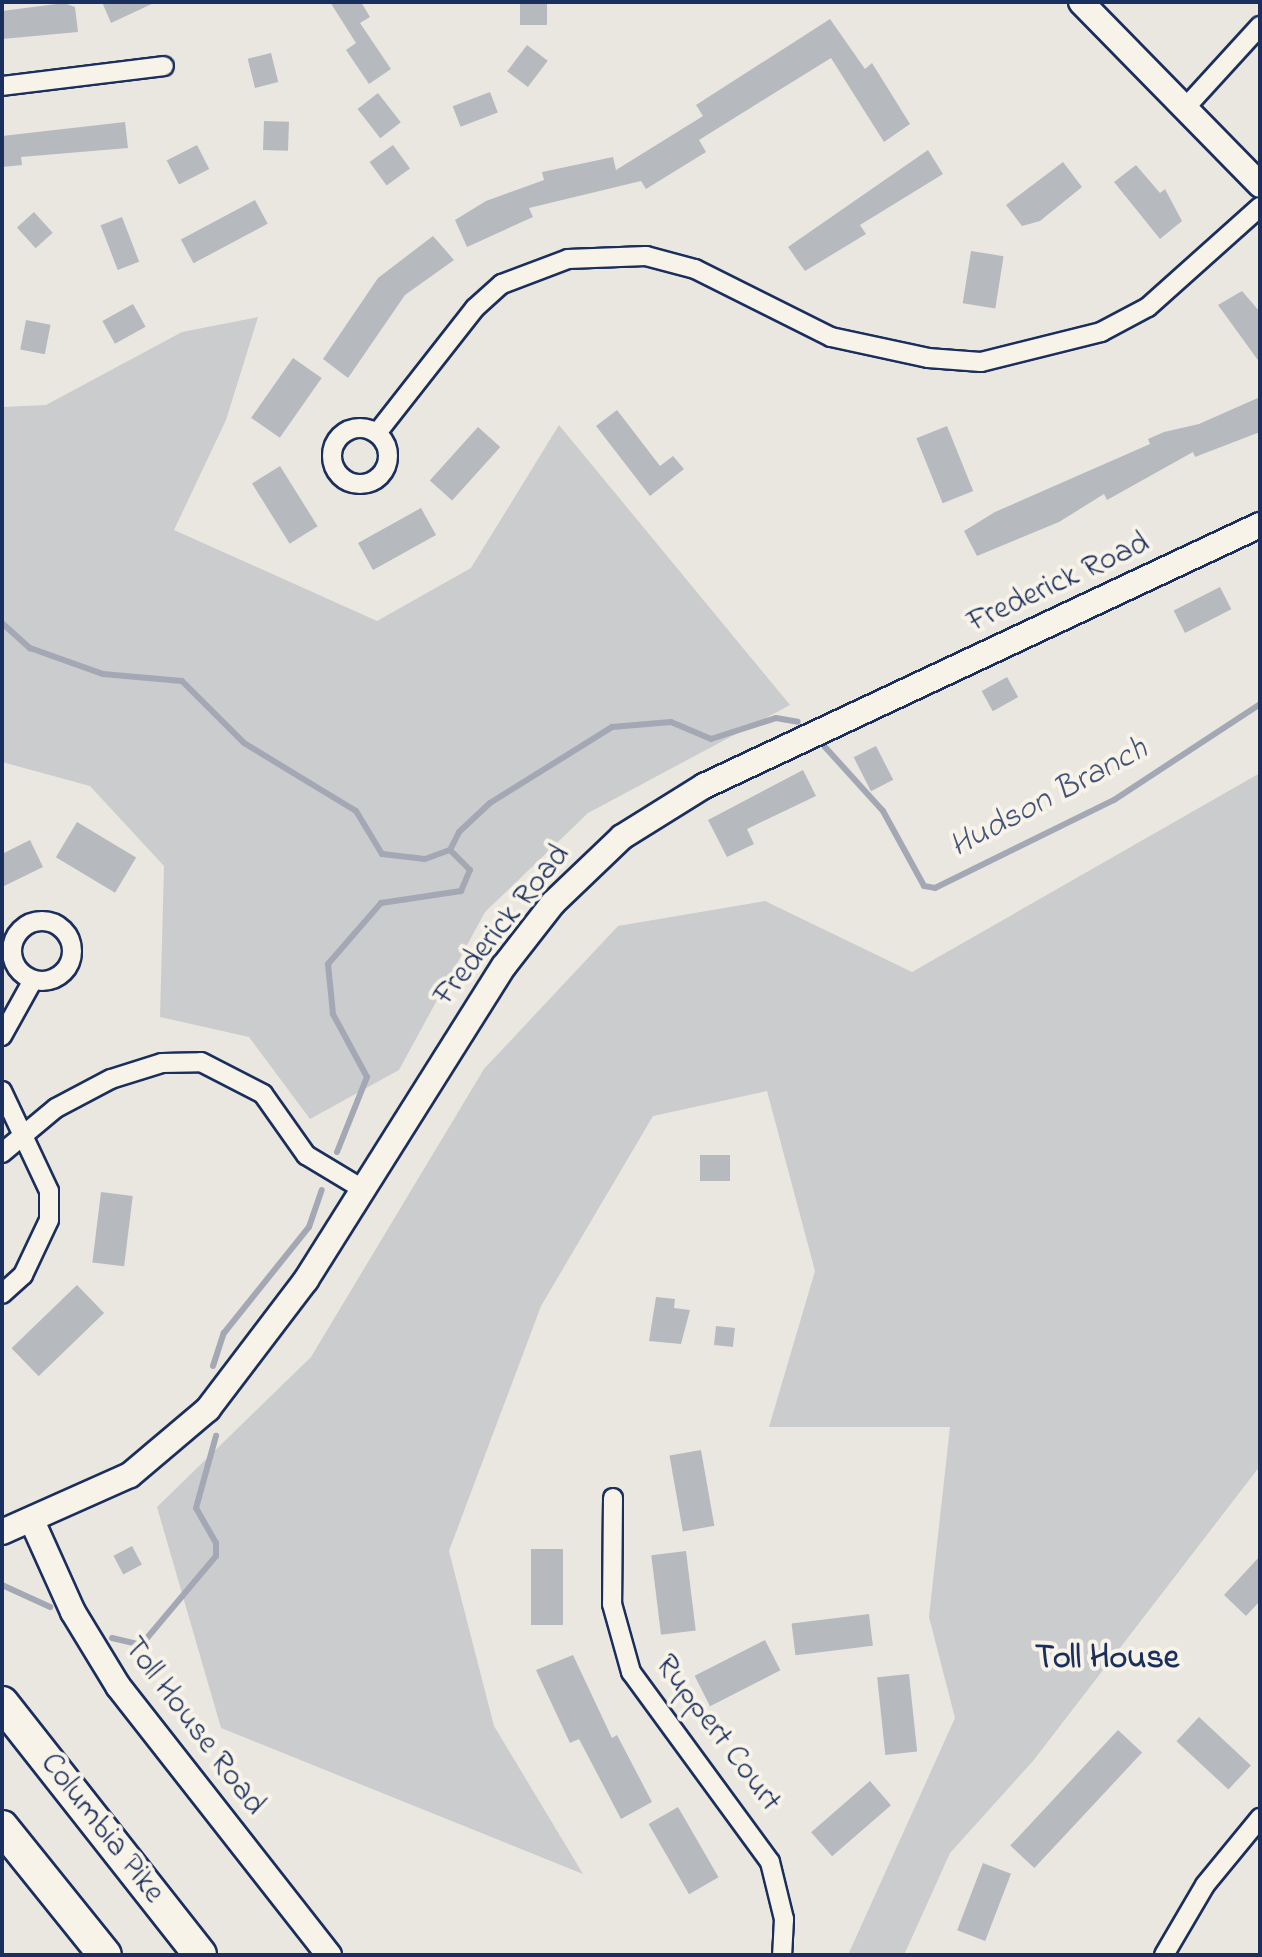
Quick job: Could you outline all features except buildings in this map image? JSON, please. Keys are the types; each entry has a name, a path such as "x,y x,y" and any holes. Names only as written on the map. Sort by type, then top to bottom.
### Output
{"highway":[{"name":"Columbia Pike","path":"2,1703 200,1955"},
{"path":"2,1827 105,1955"}],"main road":[{"path":"1081,2 1260,185"},
{"name":"Frederick Road","path":"2,1532 33,1523 130,1475 208,1409 306,1280 361,1188 504,966 553,903 622,837 704,786 1260,525"},
{"name":"Toll House Road","path":"33,1523 73,1612 118,1686 329,1955"}],"street":[{"path":"1186,107 1260,26"},
{"path":"2,86 164,66"},
{"path":"377,433 475,308 502,284 568,259 646,256 695,269 831,337 928,358 981,362 1101,332 1148,307 1260,207"},
{"path":"2,1036 33,980"},
{"path":"2,1153 21,1134 111,1079 162,1063 201,1062 263,1094 306,1155 361,1188"},
{"path":"2,1091 49,1191 49,1220 23,1275 2,1294"},
{"name":"Ruppert Court","path":"613,1498 612,1604 631,1672 770,1862 784,1919 782,1955"},
{"path":"1164,1955 1205,1885 1260,1818"}],"shaded area":[{"path":"258,317 226,420 174,530 377,621 471,568 559,425 790,705 588,813 485,912 399,1070 310,1119 249,1037 160,1017 164,866 90,786 2,762 2,407 46,405 182,332"},
{"path":"1260,773 1260,1466 1033,1761 950,1853 904,1955 848,1955 955,1718 929,1617 950,1427 769,1427 815,1271 767,1091 653,1116 541,1306 449,1551 494,1726 583,1874 221,1728 157,1507 311,1357 484,1069 618,926 765,901 912,972"}],"waterway":[{"path":"2,623 30,648 103,674 182,681 244,743 356,811 382,854 425,859 450,850"},
{"name":"Hudson Branch","path":"825,747 883,811 924,886 935,888 1114,800 1260,704"},
{"name":"Hudson Branch","path":"337,1152 367,1077 333,1014 328,964 381,903 461,891 470,870 450,850 459,832 490,803 612,727 671,722 711,739 776,718 798,722"},
{"name":"Hudson Branch","path":"213,1366 224,1333 309,1227 322,1190"},
{"name":"Hudson Branch","path":"112,1638 139,1644 147,1638 216,1556 216,1543 196,1508 216,1436"},
{"name":"Hudson Branch","path":"2,1585 50,1607"}],"district":[{"name":"Toll House","path":"1107,1660"}]}
